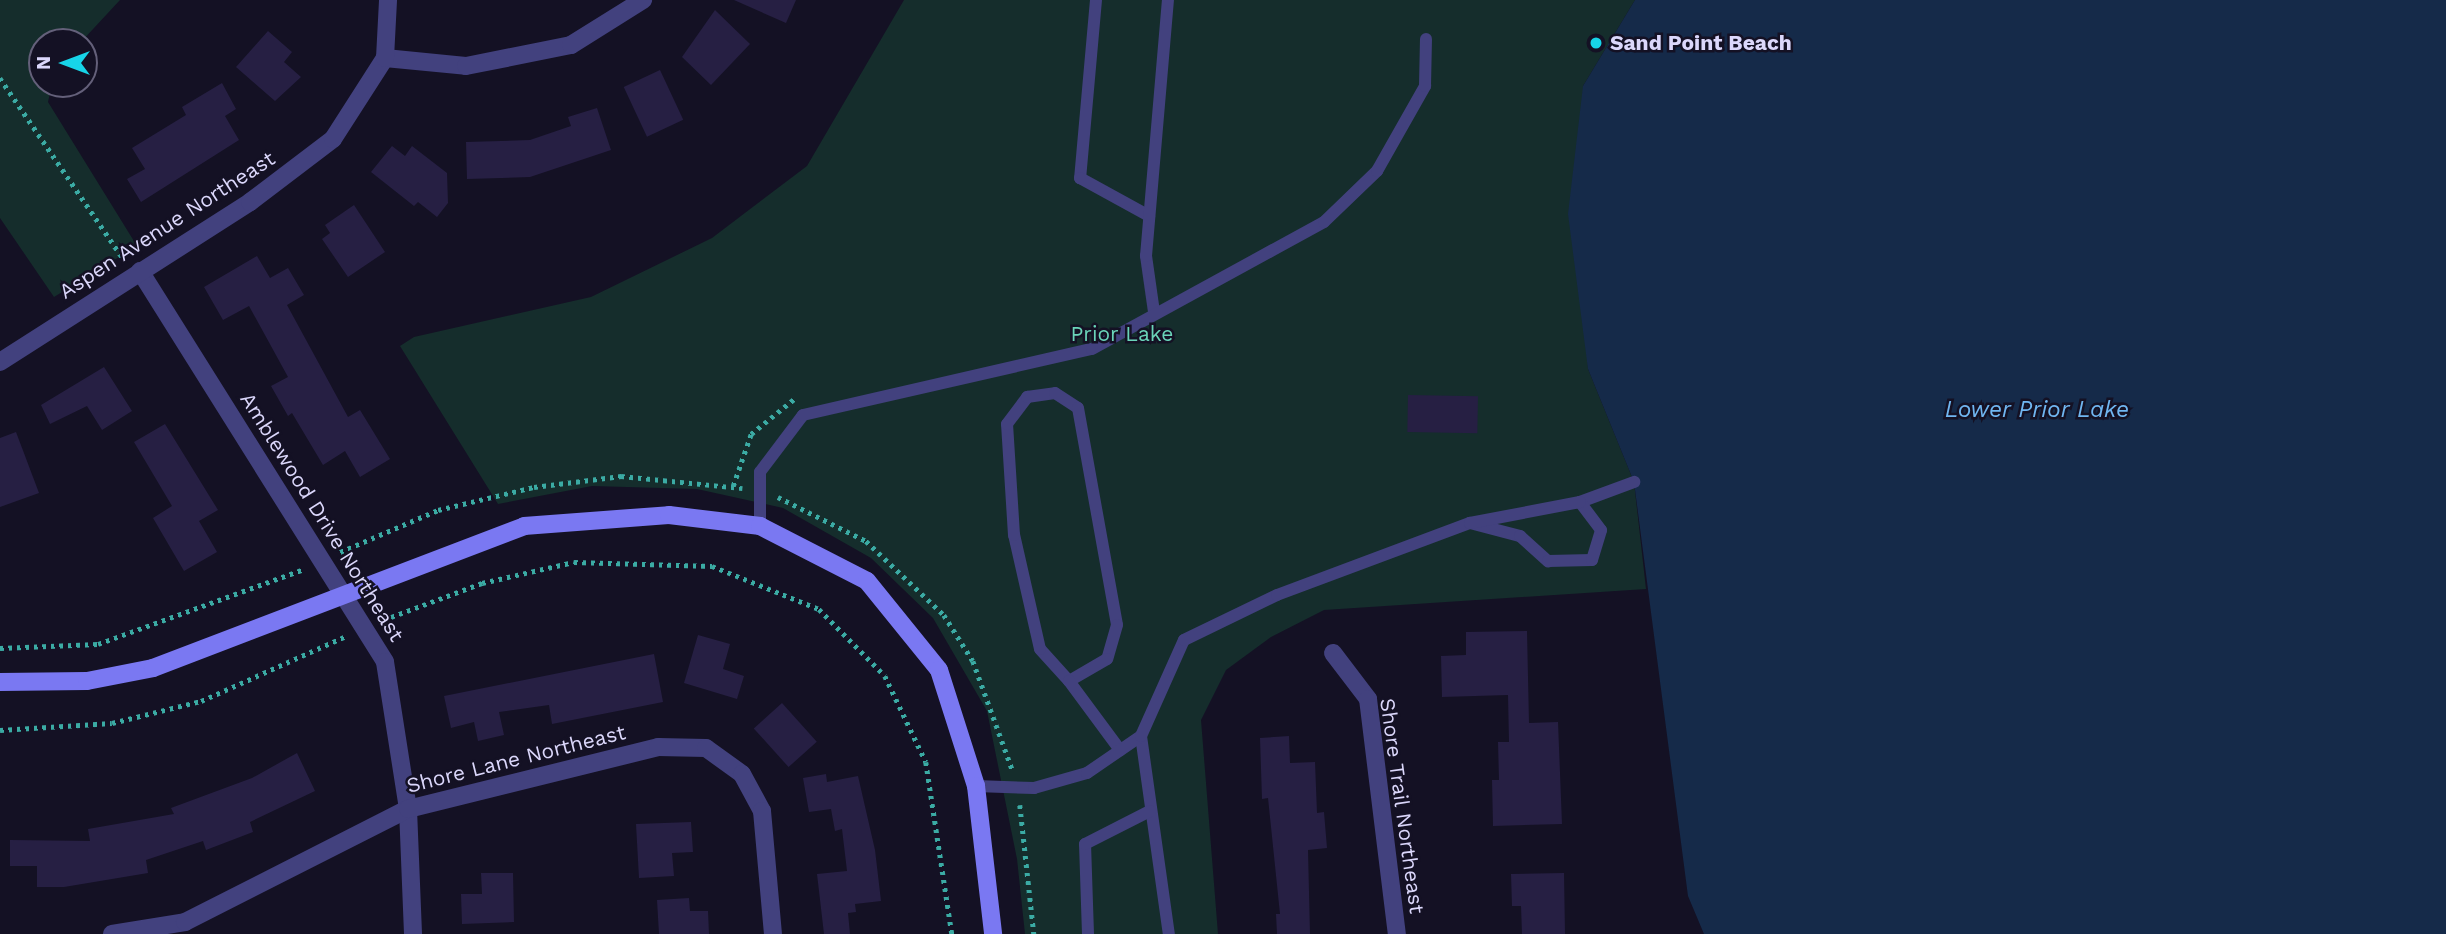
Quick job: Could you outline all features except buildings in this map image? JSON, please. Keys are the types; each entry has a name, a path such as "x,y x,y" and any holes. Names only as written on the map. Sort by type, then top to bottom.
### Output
{"street":[{"name":"Aspen Avenue Northeast","path":"0,362 250,202 333,139 385,58 388,0"},
{"path":"385,58 466,66 571,45 643,0"},
{"name":"Amblewood Drive Northeast","path":"137,273 324,561 386,662 408,808 413,934"},
{"path":"0,682 87,681 153,668 524,526 669,515 760,526 867,581 939,670 976,786 993,934"},
{"name":"Shore Trail Northeast","path":"1333,653 1368,699 1397,934"},
{"name":"Shore Lane Northeast","path":"112,934 185,922 408,808 658,747 706,748 742,774 762,811 773,934"}],"lane":[{"path":"1096,0 1080,178 1150,216"},
{"path":"1154,312 1146,256 1168,0"},
{"path":"760,526 760,472 803,415 1092,349 1154,312 1324,222 1377,171 1425,86 1426,39"},
{"path":"1069,681 1107,659 1117,625 1078,408 1055,393 1027,397 1007,425 1014,535 1040,649 1069,681 1120,750"},
{"path":"1169,934 1141,736 1184,640 1312,581 1470,523 1580,502 1634,482"},
{"path":"1470,523 1520,536 1548,561 1592,560 1601,530 1580,502"},
{"path":"976,786 1018,788 1087,773 1141,736"},
{"path":"1088,934 1085,844 1150,811"}],"path":[{"path":"0,78 137,273"},
{"path":"0,648 98,644 324,561 438,510 534,487 621,476 682,478 760,491 800,504 866,541 944,615 973,660 1002,731 1018,788 1034,934"},
{"path":"0,730 112,723 201,701 365,627 482,583 575,562 712,566 819,609 885,676 926,762 952,934"}],"green space":[{"path":"0,0 120,0 94,28 28,28 28,98 49,98 48,102 137,246 54,297 0,218"},
{"name":"Prior Lake","path":"904,0 1635,0 1583,86 1588,369 1634,482 1646,589 1324,610 1271,637 1226,670 1201,720 1218,934 1025,934 1017,859 987,711 933,618 871,558 783,508 697,489 592,486 498,504 400,346 414,337 591,297 712,238 807,166"}],"water":[{"name":"Lower Prior Lake","path":"1635,0 2446,0 2446,934 1704,934 1688,896 1634,482 1588,369 1568,214 1583,86"}],"place":[{"name":"Sand Point Beach","path":"1596,43"}]}
